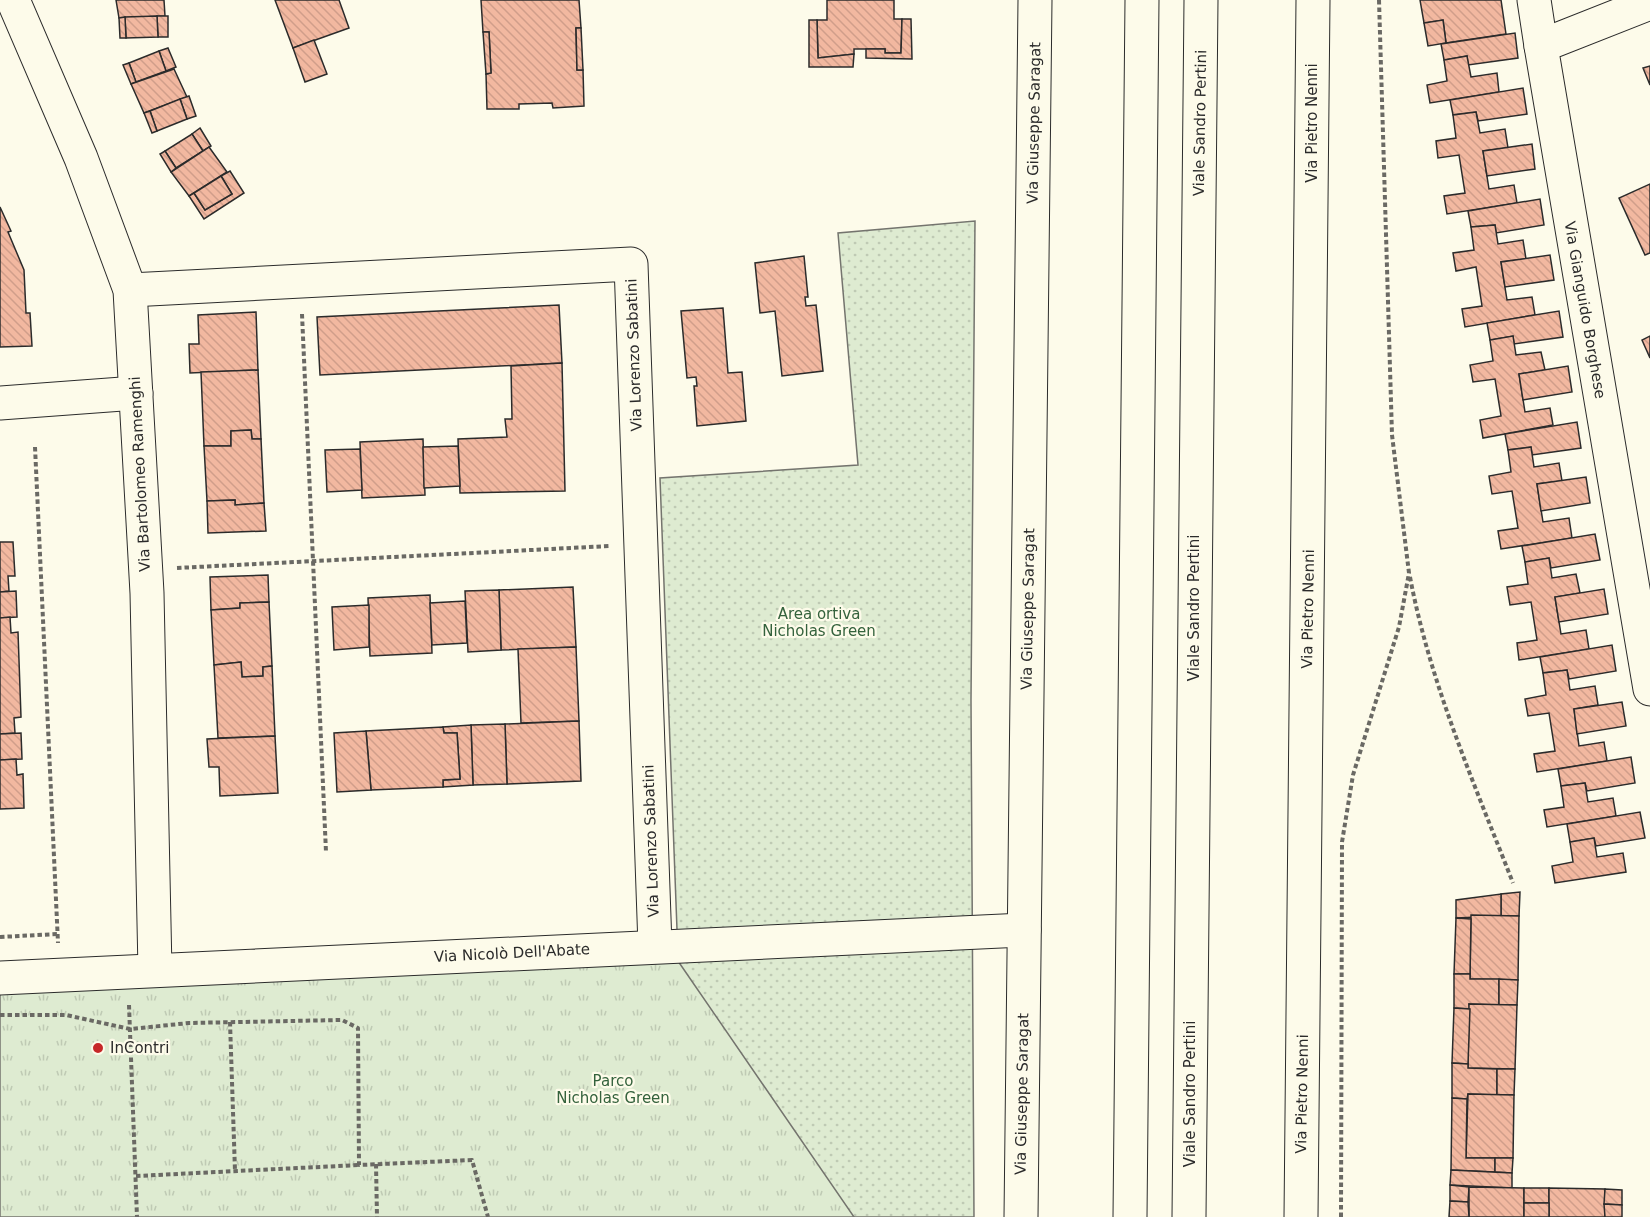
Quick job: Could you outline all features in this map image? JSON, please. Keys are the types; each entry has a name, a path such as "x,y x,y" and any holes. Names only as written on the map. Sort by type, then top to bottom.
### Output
{"main road":[{"name":"Via Bartolomeo Ramenghi","path":"14,0 81,158 130,290 145,570 141,972"},
{"name":"Via Giuseppe Saragat","path":"1021,1217 1035,0"},
{"path":"1130,1217 1142,0"},
{"name":"Viale Sandro Pertini","path":"1189,1217 1201,0"},
{"name":"Via Pietro Nenni","path":"1301,1217 1313,0"},
{"name":"Via Gianguido Borghese","path":"1534,0 1650,689"},
{"path":"1541,46 1650,3"},
{"name":"Via Lorenzo Sabatini","path":"130,290 631,264 655,946"},
{"path":"0,403 136,393"},
{"name":"Via Nicolò Dell'Abate","path":"0,978 1024,930"}],"path":[{"path":"1379,0 1392,435 1409,573 1420,629 1434,673 1513,883"},
{"path":"300,282 326,852"},
{"path":"34,447 59,951"},
{"path":"145,570 475,555 641,544"},
{"path":"1341,1217 1342,842 1353,775 1399,627 1409,573"},
{"path":"0,937 58,934"},
{"path":"137,1217 130,1029 141,972"},
{"path":"0,1016 66,1015 130,1029 230,1022 342,1020 358,1028 359,1165"},
{"path":"230,1022 235,1171"},
{"path":"136,1176 472,1160 488,1217"},
{"path":"376,1164 377,1217"}],"green space":[{"name":"Area ortiva Nicholas Green","path":"975,221 971,700 974,1217 642,1217 678,956 660,478 858,465 838,233"},
{"name":"Parco Nicholas Green","path":"678,961 854,1217 0,1217 0,985"}],"building":[{"path":"116,0 164,0 165,16 119,18"},
{"path":"275,0 339,0 349,28 293,48"},
{"path":"481,0 579,0 581,28 576,28 577,70 583,70 584,106 553,108 552,103 519,104 519,109 487,109 486,74 491,73 489,32 483,32"},
{"path":"827,0 894,0 894,19 902,19 901,53 885,53 885,49 854,49 854,54 818,58 817,20 827,20"},
{"path":"1420,0 1501,0 1506,34 1446,43 1443,20 1424,23"},
{"path":"157,16 168,16 168,37 158,37"},
{"path":"157,16 158,37 126,38 125,17"},
{"path":"125,17 126,38 120,38 119,18"},
{"path":"902,19 911,19 912,59 866,58 866,49 885,49 885,53 901,53"},
{"path":"809,20 817,20 818,58 854,54 853,67 809,67"},
{"path":"1443,20 1446,43 1428,46 1424,23"},
{"path":"576,28 581,28 583,70 577,70"},
{"path":"483,32 489,32 491,73 486,74"},
{"path":"1515,33 1518,58 1468,65 1467,56 1444,60 1441,44"},
{"path":"314,40 327,74 305,82 293,48"},
{"path":"168,48 176,67 166,71 159,51"},
{"path":"159,51 166,71 136,82 129,63"},
{"path":"1467,56 1471,77 1497,73 1499,92 1430,103 1427,85 1447,81 1444,60"},
{"path":"129,63 136,82 131,84 123,65"},
{"path":"1650,66 1650,85 1643,68"},
{"path":"174,69 187,97 144,113 131,84"},
{"path":"1523,88 1527,114 1478,121 1476,112 1453,115 1450,100"},
{"path":"189,96 196,116 187,119 180,99"},
{"path":"180,99 187,119 157,131 150,111"},
{"path":"150,111 157,131 152,133 144,113"},
{"path":"1476,112 1480,133 1505,129 1508,148 1483,151 1489,189 1514,185 1517,203 1447,214 1444,196 1465,193 1459,155 1438,158 1436,141 1456,138 1453,115"},
{"path":"200,128 211,146 203,151 192,134"},
{"path":"192,134 203,151 176,168 165,151"},
{"path":"1532,144 1535,169 1487,176 1483,151"},
{"path":"209,147 227,172 189,196 171,172"},
{"path":"165,151 176,168 171,172 160,154"},
{"path":"230,171 244,193 204,219 189,196 194,193 205,210 232,194 221,176"},
{"path":"221,176 232,194 205,210 194,193"},
{"path":"1650,184 1650,253 1645,255 1619,198"},
{"path":"1540,199 1544,225 1496,233 1495,225 1471,227 1468,211"},
{"path":"0,207 24,270 26,313 30,313 32,346 0,347"},
{"path":"1495,225 1498,244 1523,240 1526,259 1501,262 1507,300 1532,297 1535,315 1465,327 1462,309 1482,306 1476,267 1456,271 1453,253 1474,250 1471,227"},
{"path":"1550,255 1554,280 1505,287 1501,262"},
{"path":"804,256 808,297 805,297 806,306 816,305 823,371 782,376 775,311 760,313 755,263"},
{"path":"559,305 562,363 320,375 317,317"},
{"path":"723,308 728,373 742,372 746,421 697,426 694,386 697,386 696,377 687,378 681,311"},
{"path":"1559,311 1563,337 1514,344 1513,336 1490,340 1487,323"},
{"path":"256,312 258,370 190,373 189,344 199,344 198,315"},
{"path":"1513,336 1516,355 1541,352 1545,370 1519,374 1525,412 1550,408 1553,425 1483,438 1480,420 1501,416 1495,379 1473,382 1470,365 1493,361 1490,340"},
{"path":"1650,336 1650,358 1642,340"},
{"path":"562,363 565,491 460,493 458,439 507,437 505,419 512,419 511,366"},
{"path":"1568,366 1572,392 1523,400 1519,374"},
{"path":"258,370 261,439 252,439 251,430 231,431 231,446 204,446 201,372"},
{"path":"1577,422 1581,448 1532,455 1531,447 1508,450 1505,434"},
{"path":"251,430 252,439 261,439 264,503 235,505 235,500 207,501 204,446 231,446 231,431"},
{"path":"423,439 425,495 362,498 360,442"},
{"path":"458,446 460,486 424,488 423,447"},
{"path":"1531,447 1534,467 1559,463 1562,481 1537,484 1543,522 1569,518 1572,538 1501,549 1498,531 1518,528 1512,491 1492,494 1489,476 1511,472 1508,450"},
{"path":"360,449 362,490 327,492 325,450"},
{"path":"1586,477 1590,503 1541,511 1537,484"},
{"path":"235,500 235,505 264,503 266,531 208,533 207,501"},
{"path":"1595,534 1600,560 1551,568 1549,558 1525,562 1522,546"},
{"path":"0,542 13,542 15,576 8,576 9,591 0,592"},
{"path":"1549,558 1552,578 1576,574 1580,593 1555,597 1561,634 1586,630 1589,649 1519,660 1517,643 1537,640 1531,602 1510,605 1507,587 1528,584 1525,562"},
{"path":"268,575 269,602 240,603 240,608 211,610 210,577"},
{"path":"573,587 576,647 501,650 499,590"},
{"path":"1604,589 1608,614 1559,622 1555,597"},
{"path":"499,590 501,650 468,652 465,591"},
{"path":"16,591 17,617 0,618 0,592"},
{"path":"430,595 432,653 370,656 368,598"},
{"path":"465,601 467,643 432,645 430,603"},
{"path":"269,602 272,666 263,667 263,676 242,677 241,662 214,665 211,610 240,608 240,603"},
{"path":"369,605 369,647 334,650 332,607"},
{"path":"10,617 11,633 18,632 21,717 14,718 15,733 0,734 0,618"},
{"path":"1612,645 1616,671 1569,679 1567,670 1543,673 1540,657"},
{"path":"576,647 579,721 521,723 518,649"},
{"path":"241,662 242,677 263,676 263,667 272,666 275,736 218,738 214,665"},
{"path":"1567,670 1570,690 1595,686 1598,705 1574,709 1579,746 1604,742 1607,761 1537,772 1534,754 1555,751 1549,713 1528,716 1525,699 1546,695 1543,673"},
{"path":"1622,702 1626,726 1577,734 1574,709"},
{"path":"579,721 581,781 507,784 505,724"},
{"path":"505,724 507,784 473,785 471,725"},
{"path":"471,725 473,785 443,787 443,780 460,779 457,733 444,733 443,727"},
{"path":"443,727 444,733 457,733 460,779 443,780 443,787 371,790 366,731"},
{"path":"366,731 371,790 337,792 334,733"},
{"path":"21,733 22,759 0,760 0,734"},
{"path":"275,736 278,793 220,796 219,767 209,767 207,739"},
{"path":"1631,757 1635,783 1587,791 1585,783 1561,786 1558,769"},
{"path":"16,759 17,775 23,774 24,808 0,809 0,760"},
{"path":"1585,783 1588,802 1613,798 1616,816 1547,827 1544,810 1564,807 1561,786"},
{"path":"1640,812 1645,838 1596,846 1594,838 1570,842 1567,824"},
{"path":"1594,838 1597,857 1623,853 1626,872 1555,883 1552,866 1573,862 1570,842"},
{"path":"1520,892 1519,916 1501,916 1501,894"},
{"path":"1501,894 1501,916 1456,918 1456,900"},
{"path":"1471,915 1519,916 1518,980 1470,979"},
{"path":"1456,918 1471,919 1470,974 1454,974"},
{"path":"1454,974 1470,974 1470,979 1499,979 1499,1005 1469,1004 1470,1009 1454,1008"},
{"path":"1499,979 1518,980 1517,1005 1499,1005"},
{"path":"1469,1004 1517,1005 1515,1069 1468,1068"},
{"path":"1454,1008 1470,1009 1468,1064 1452,1063"},
{"path":"1452,1063 1468,1064 1468,1068 1497,1069 1497,1095 1468,1094 1467,1099 1452,1098"},
{"path":"1497,1069 1515,1069 1514,1095 1497,1095"},
{"path":"1468,1094 1514,1095 1513,1158 1466,1158"},
{"path":"1452,1098 1467,1099 1466,1158 1495,1158 1495,1172 1451,1170"},
{"path":"1495,1158 1513,1158 1512,1173 1495,1172"},
{"path":"1451,1170 1512,1173 1512,1188 1450,1185"},
{"path":"1450,1185 1469,1187 1468,1202 1450,1201"},
{"path":"1469,1187 1524,1188 1524,1217 1469,1217"},
{"path":"1524,1188 1549,1188 1549,1203 1524,1203"},
{"path":"1549,1188 1605,1189 1605,1217 1549,1217"},
{"path":"1605,1189 1622,1190 1622,1205 1604,1204"},
{"path":"1450,1201 1468,1202 1469,1217 1449,1217"},
{"path":"1524,1203 1549,1203 1549,1217 1524,1217"},
{"path":"1604,1204 1622,1205 1622,1217 1605,1217"}],"place":[{"name":"InContri","path":"98,1048"}]}
